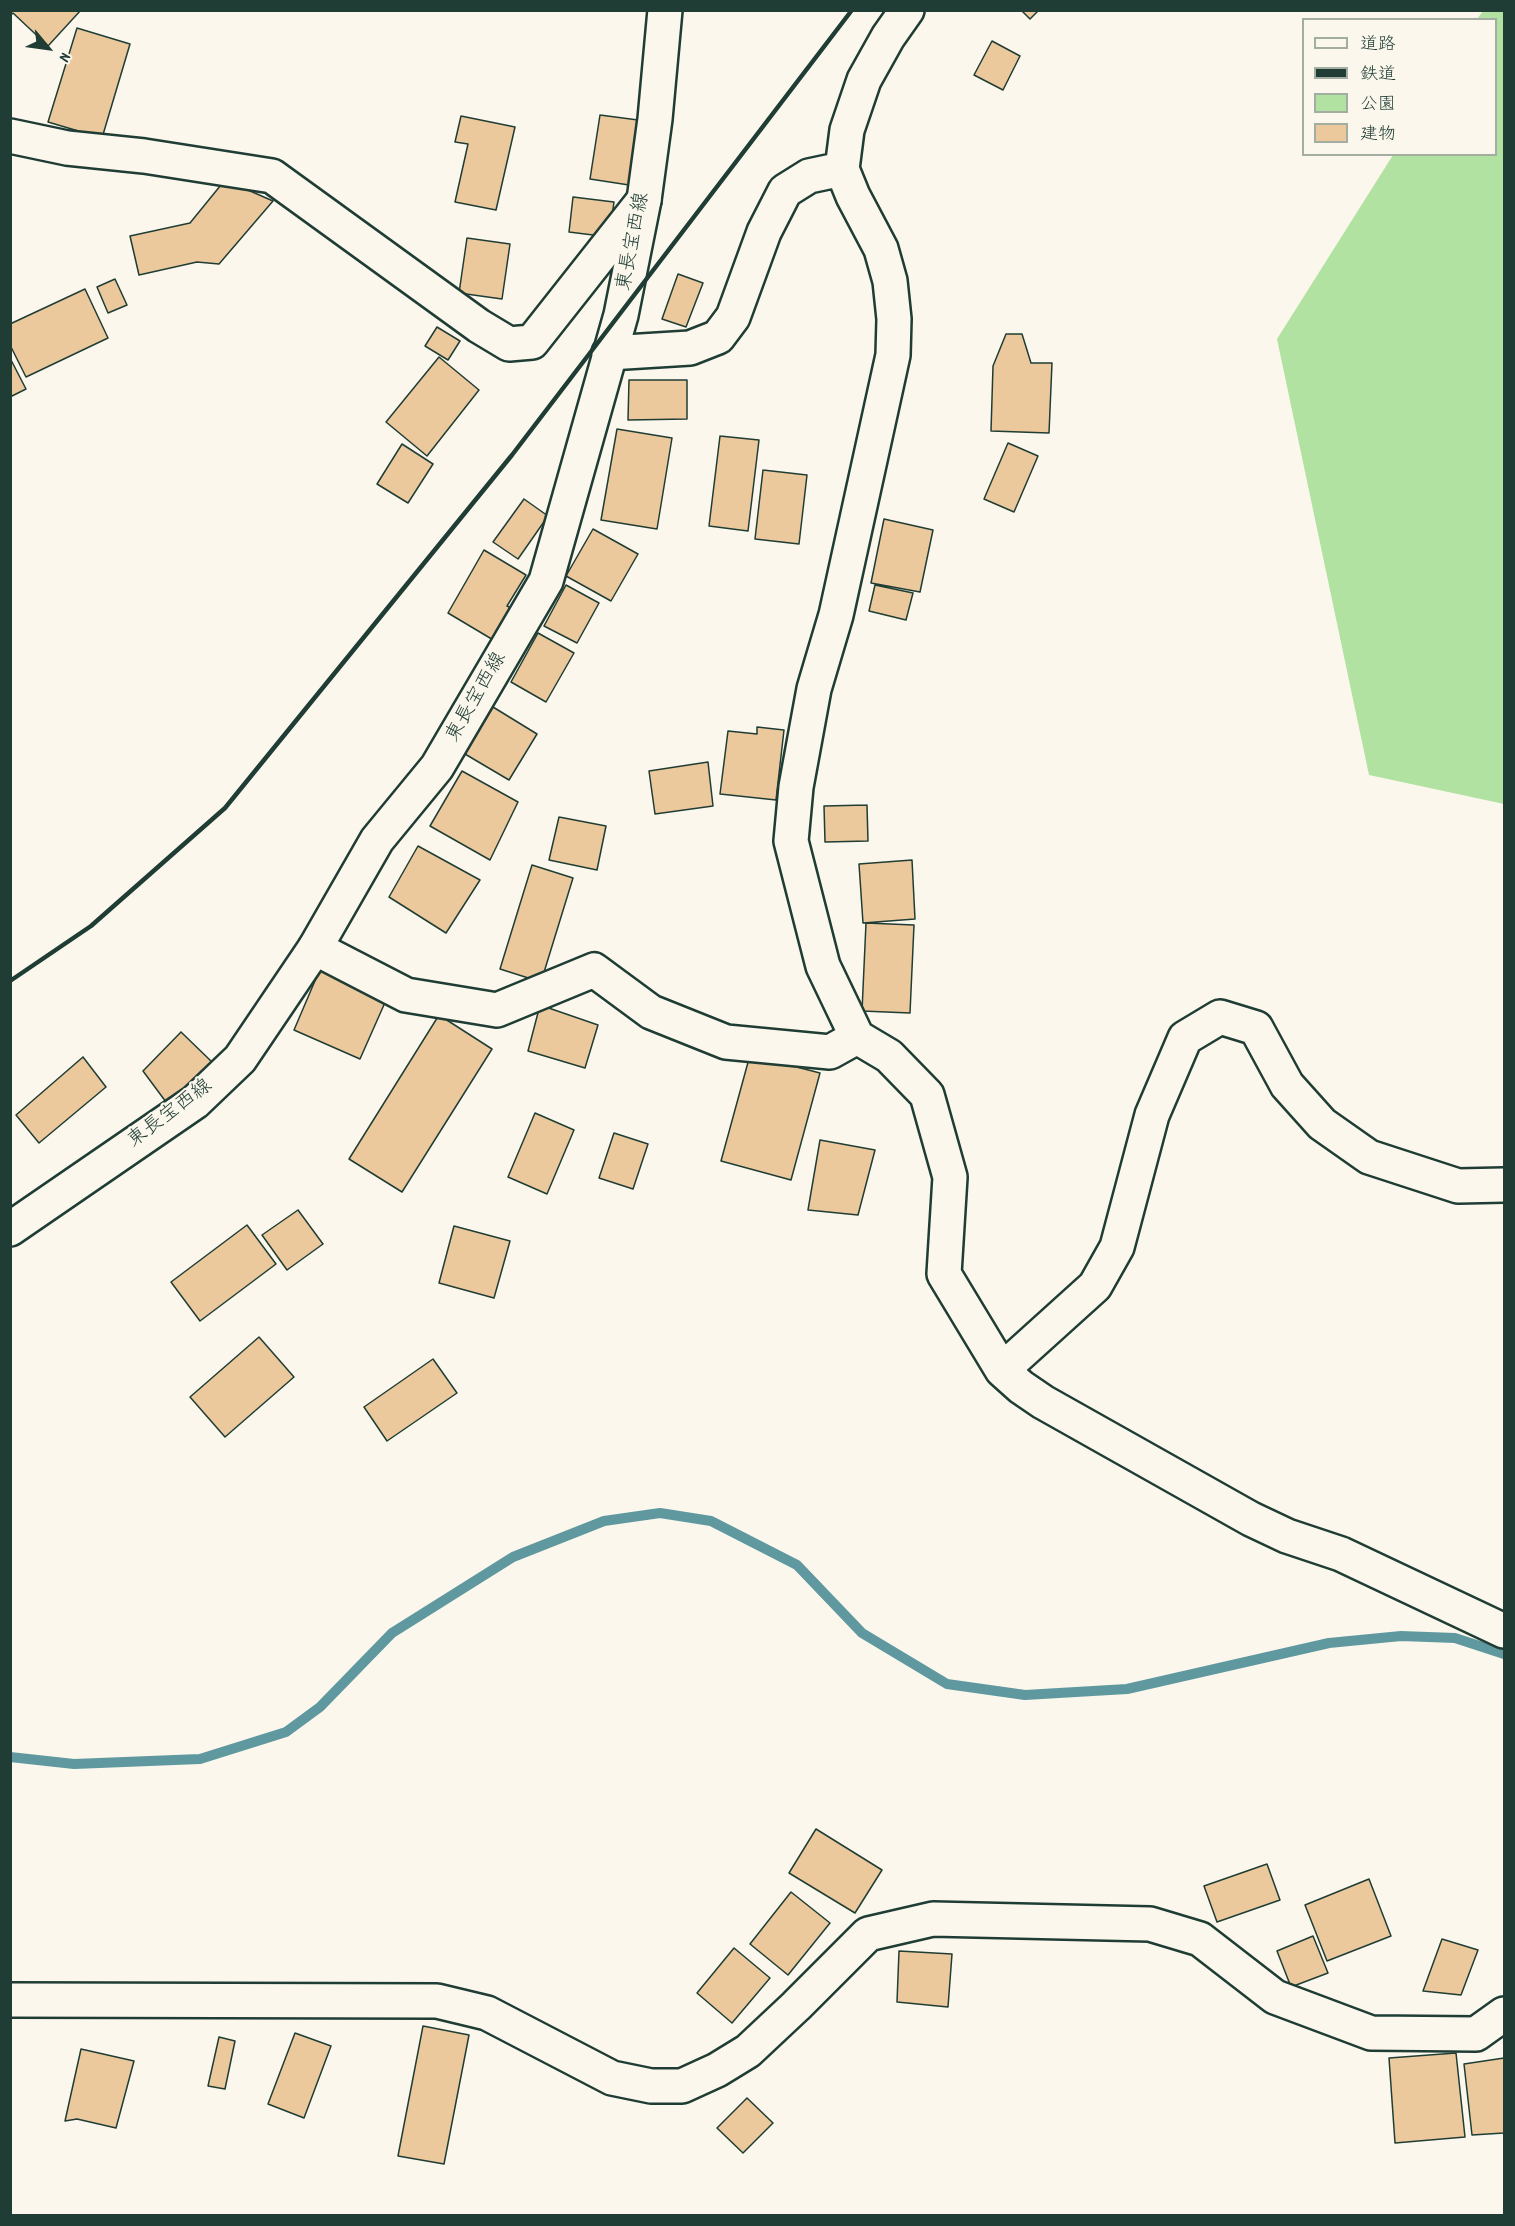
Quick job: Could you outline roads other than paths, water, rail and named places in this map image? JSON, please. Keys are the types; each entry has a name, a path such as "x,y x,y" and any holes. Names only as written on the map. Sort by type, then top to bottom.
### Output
{"street":[{"name":"東長宝西線","path":"10,1229 195,1102 240,1059 315,948 376,840 437,767 546,581 621,315 644,200 655,119 665,10"},
{"path":"907,10 888,37 864,80 847,130 842,169 853,196 881,249 890,281 894,319 893,355 836,615 814,689 796,787 791,841 823,966 857,1037 889,1056 927,1095 950,1177 944,1274 1002,1370 1043,1402 1251,1519 1287,1536 1341,1554 1504,1631"},
{"path":"10,136 67,148 144,156 272,176 479,326 509,344 532,342 644,200"},
{"path":"609,353 690,348 718,337 733,318 764,232 785,190 809,176 842,169"},
{"path":"315,948 406,994 497,1010 594,970 651,1012 726,1042 830,1052 857,1037"},
{"path":"1002,1370 1095,1286 1117,1247 1152,1115 1185,1038 1220,1017 1256,1028 1287,1084 1322,1124 1369,1156 1458,1186 1504,1185"},
{"path":"10,2000 437,2001 487,2013 612,2078 651,2086 682,2086 717,2070 748,2050 868,1934 933,1919 1150,1924 1200,1939 1275,1997 1371,2033 1476,2034 1504,2014"}],"waterway":[{"path":"10,1757 74,1764 200,1759 286,1732 320,1707 392,1633 513,1557 604,1521 660,1513 711,1521 797,1565 862,1633 947,1684 1025,1695 1127,1689 1329,1643 1401,1636 1455,1638 1504,1654"}],"railway":[{"path":"10,981 91,926 225,808 512,455 852,10"}]}
